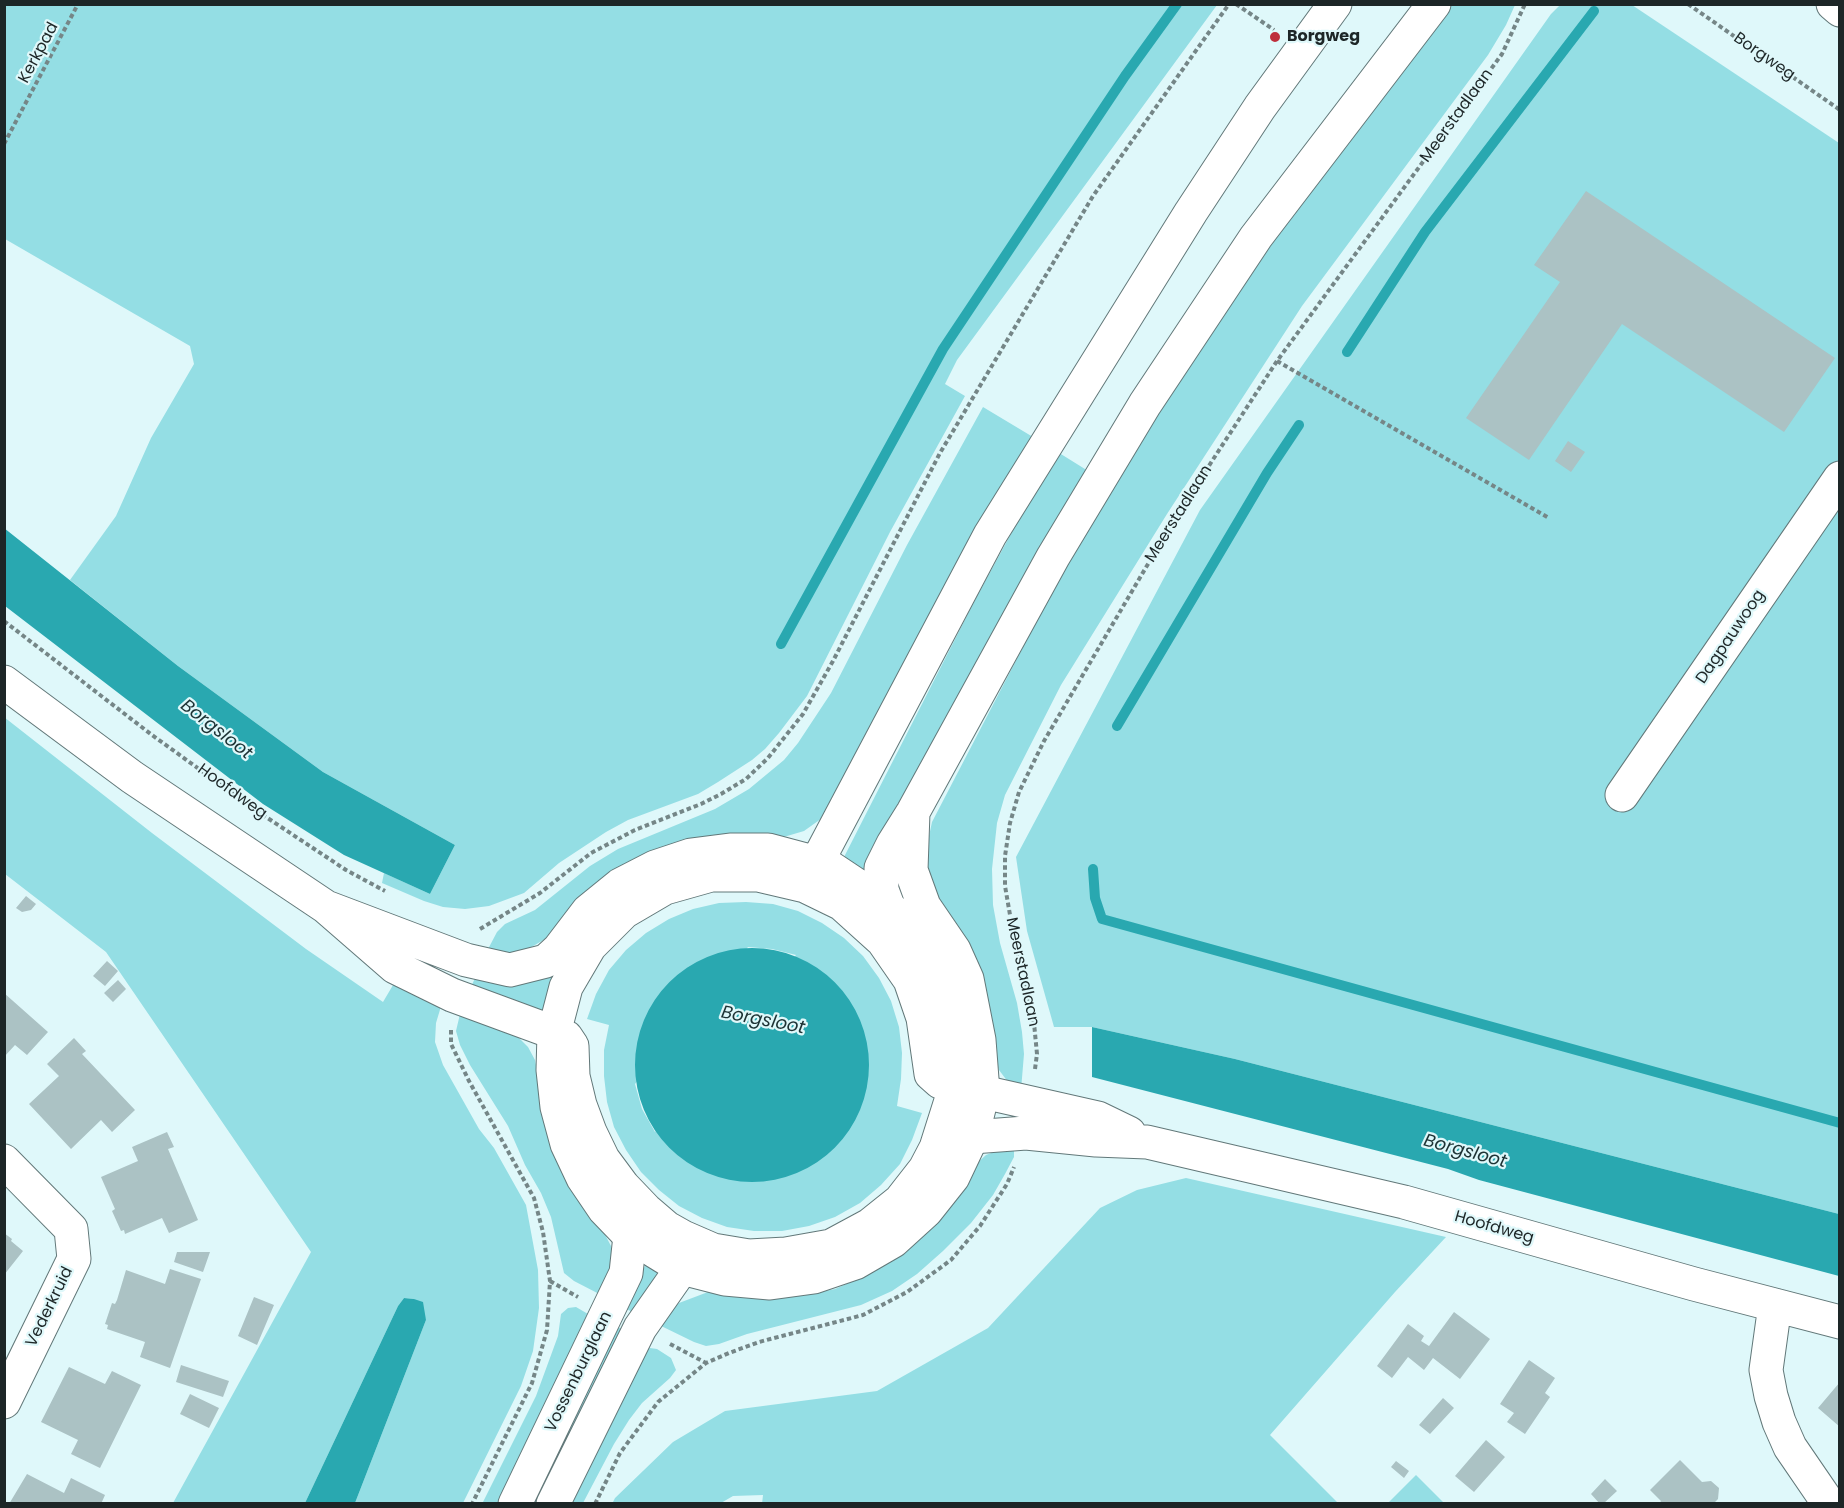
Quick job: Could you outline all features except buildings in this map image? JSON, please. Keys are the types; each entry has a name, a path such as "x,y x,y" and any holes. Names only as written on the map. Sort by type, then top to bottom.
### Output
{"main road":[{"path":"811,874 990,535 1191,212 1260,107 1335,4"},
{"path":"888,906 882,890 881,868 893,844 913,812 1053,557 1145,404 1257,237 1434,4"},
{"path":"1833,4 1839,10"},
{"name":"Dagpauwoog","path":"1622,795 1839,478"},
{"path":"4,682 132,777 326,907 395,967 453,994 566,1038 572,1046 573,1076 580,1105 603,1159 623,1186 667,1228 692,1257"},
{"path":"913,812 911,870 924,906 954,950 967,979 979,1040 969,1090 972,1137 953,1177 926,1211 893,1241 855,1263 814,1277 770,1283 725,1279 692,1257 630,1236 604,1209 583,1178 567,1144 557,1107 552,1070 554,1033 566,987 590,946 624,912 634,906 665,888 711,875 811,874 849,879 888,906 908,928 944,991 956,1057 969,1090"},
{"path":"326,907 466,960 510,970 546,961 559,949 588,911 620,885 655,867 691,855 730,850 768,850 811,874 883,941 910,980 924,1018 931,1074 940,1082 969,1090"},
{"path":"553,1503 640,1328 692,1257 713,1250 749,1256 786,1254 831,1246 870,1225 900,1201 926,1169 939,1138 969,1090"},
{"name":"Hoofdweg","path":"969,1090 1098,1118 1147,1142"},
{"name":"Hoofdweg","path":"972,1137 1026,1133 1147,1142 1404,1203 1839,1322"},
{"name":"Vederkruid","path":"4,1161 70,1229 74,1258 4,1402"},
{"name":"Vossenburglaan","path":"515,1503 626,1273 630,1236"},
{"path":"1775,1305 1766,1370 1771,1396 1790,1447 1829,1503"}],"path":[{"name":"Kerkpad","path":"4,144 78,4"},
{"path":"466,960 479,930 540,893 591,853 635,830 722,794 746,779 768,758 803,714 833,662 940,453 1093,196 1229,4"},
{"path":"1236,4 1280,34"},
{"name":"Meerstadlaan","path":"1035,1074 1037,1054 1034,1023 1014,938 1005,885 1006,845 1019,792 1049,731 1175,518 1277,361 1502,54 1525,4"},
{"name":"Borgweg","path":"1688,4 1839,110"},
{"path":"1277,361 1549,518"},
{"name":"Hoofdweg","path":"4,621 152,735 257,811 346,870 392,894"},
{"path":"453,994 451,1044 490,1121 534,1198 543,1232 550,1281 547,1330 531,1383 472,1503"},
{"path":"595,1503 620,1454 658,1402 706,1363"}],"shaded area":[{"path":"4,5 1217,5 957,360 945,384 965,396 890,532 807,696 779,733 752,760 718,782 698,794 628,820 606,832 559,863 524,893 489,906 465,909 443,907 382,883 384,873 430,894 455,845 323,772 178,666 70,580 116,516 151,438 194,364 190,346 5,239"},
{"path":"1452,5 1515,5 1488,55 1302,306 1167,514 1061,685 1005,795 997,823 992,869 993,905 1022,1032 1024,1054 1021,1090 1014,1090 999,1070 928,871 925,855 932,822 1098,503 1292,214"},
{"path":"1560,5 1632,5 1839,143 1839,1214 1235,1059 1092,1027 1054,1027 1027,931 1016,857 1200,510 1551,14"},
{"path":"983,407 1038,440 825,816 804,831 777,839 547,938 521,953 509,957 487,951 497,932 505,924 535,910 590,866 618,849 715,809 749,789 784,760 831,693 907,545"},
{"path":"1056,451 1093,474 865,873 843,859 975,600"},
{"path":"4,717 152,833 306,949 383,1002 396,980 442,1003 436,1023 435,1042 443,1065 526,1205 538,1270 539,1308 533,1351 521,1386 463,1503 355,1503 426,1320 414,1299 404,1298 398,1306 305,1503 173,1503 311,1252 106,952 5,874"},
{"path":"719,903 773,904 798,911 844,938 863,956 879,978 891,1001 899,1027 902,1053 897,1106 922,1113 912,1140 900,1164 860,1203 835,1217 809,1226 782,1231 754,1231 727,1227 679,1206 641,1172 614,1127 607,1102 604,1050 609,1025 587,1019 596,994 609,970 626,950 646,933 669,919 693,909","holes":["748,947 772,949 796,955 655,1132 642,1109 635,1084"]},
{"path":"557,969 544,1017 470,989 476,976"},
{"path":"460,1014 509,1028 528,1047 535,1060 554,1155 562,1172 602,1229 611,1246 614,1263 605,1297 574,1281 564,1273 551,1217 541,1193 525,1165 508,1126 460,1045 456,1031"},
{"path":"1010,1149 1014,1151 1014,1157 993,1195 971,1223 917,1274 892,1291 861,1305 706,1346 655,1323 679,1303 708,1292 802,1296 835,1289 867,1275 891,1261 934,1227 975,1165 986,1155"},
{"path":"1186,1178 1446,1237 1270,1435 1338,1503 762,1504 763,1495 733,1496 721,1503 612,1504 615,1498 673,1442 725,1411 877,1391 988,1328 1100,1208 1137,1190"},
{"path":"646,1264 659,1270 636,1314 623,1307"},
{"path":"576,1307 588,1314 503,1503 482,1504 536,1396 558,1336 561,1314 568,1308"},
{"path":"616,1326 626,1331 541,1503 526,1504"},
{"path":"650,1348 657,1349 671,1358 676,1370 642,1403 629,1420 583,1503 565,1504 641,1353"},
{"path":"1416,1475 1444,1503 1388,1503"}],"water":[{"name":"Borgsloot","path":"4,528 178,666 323,772 455,845 430,894 344,855 263,804 5,606"},
{"name":"Borgsloot","path":"740,948 764,948 797,956 807,961 827,974 843,990 861,1020 869,1053 869,1077 861,1110 843,1140 827,1156 797,1174 764,1182 740,1182 707,1174 697,1169 677,1156 661,1140 643,1110 635,1077 635,1053 643,1020 648,1010 661,990 677,974 707,956"},
{"name":"Borgsloot","path":"1092,1027 1235,1059 1839,1214 1839,1276 1479,1180 1448,1169 1092,1077"},
{"path":"404,1298 423,1302 426,1320 355,1503 305,1503 398,1306"}],"waterway":[{"path":"781,644 943,349 1125,76 1177,4"},
{"path":"1347,352 1425,232 1594,11"},
{"path":"1117,726 1267,473 1299,425"},
{"path":"1093,869 1095,898 1102,919 1840,1123"}],"place":[{"name":"Borgweg","path":"1275,37"}]}
